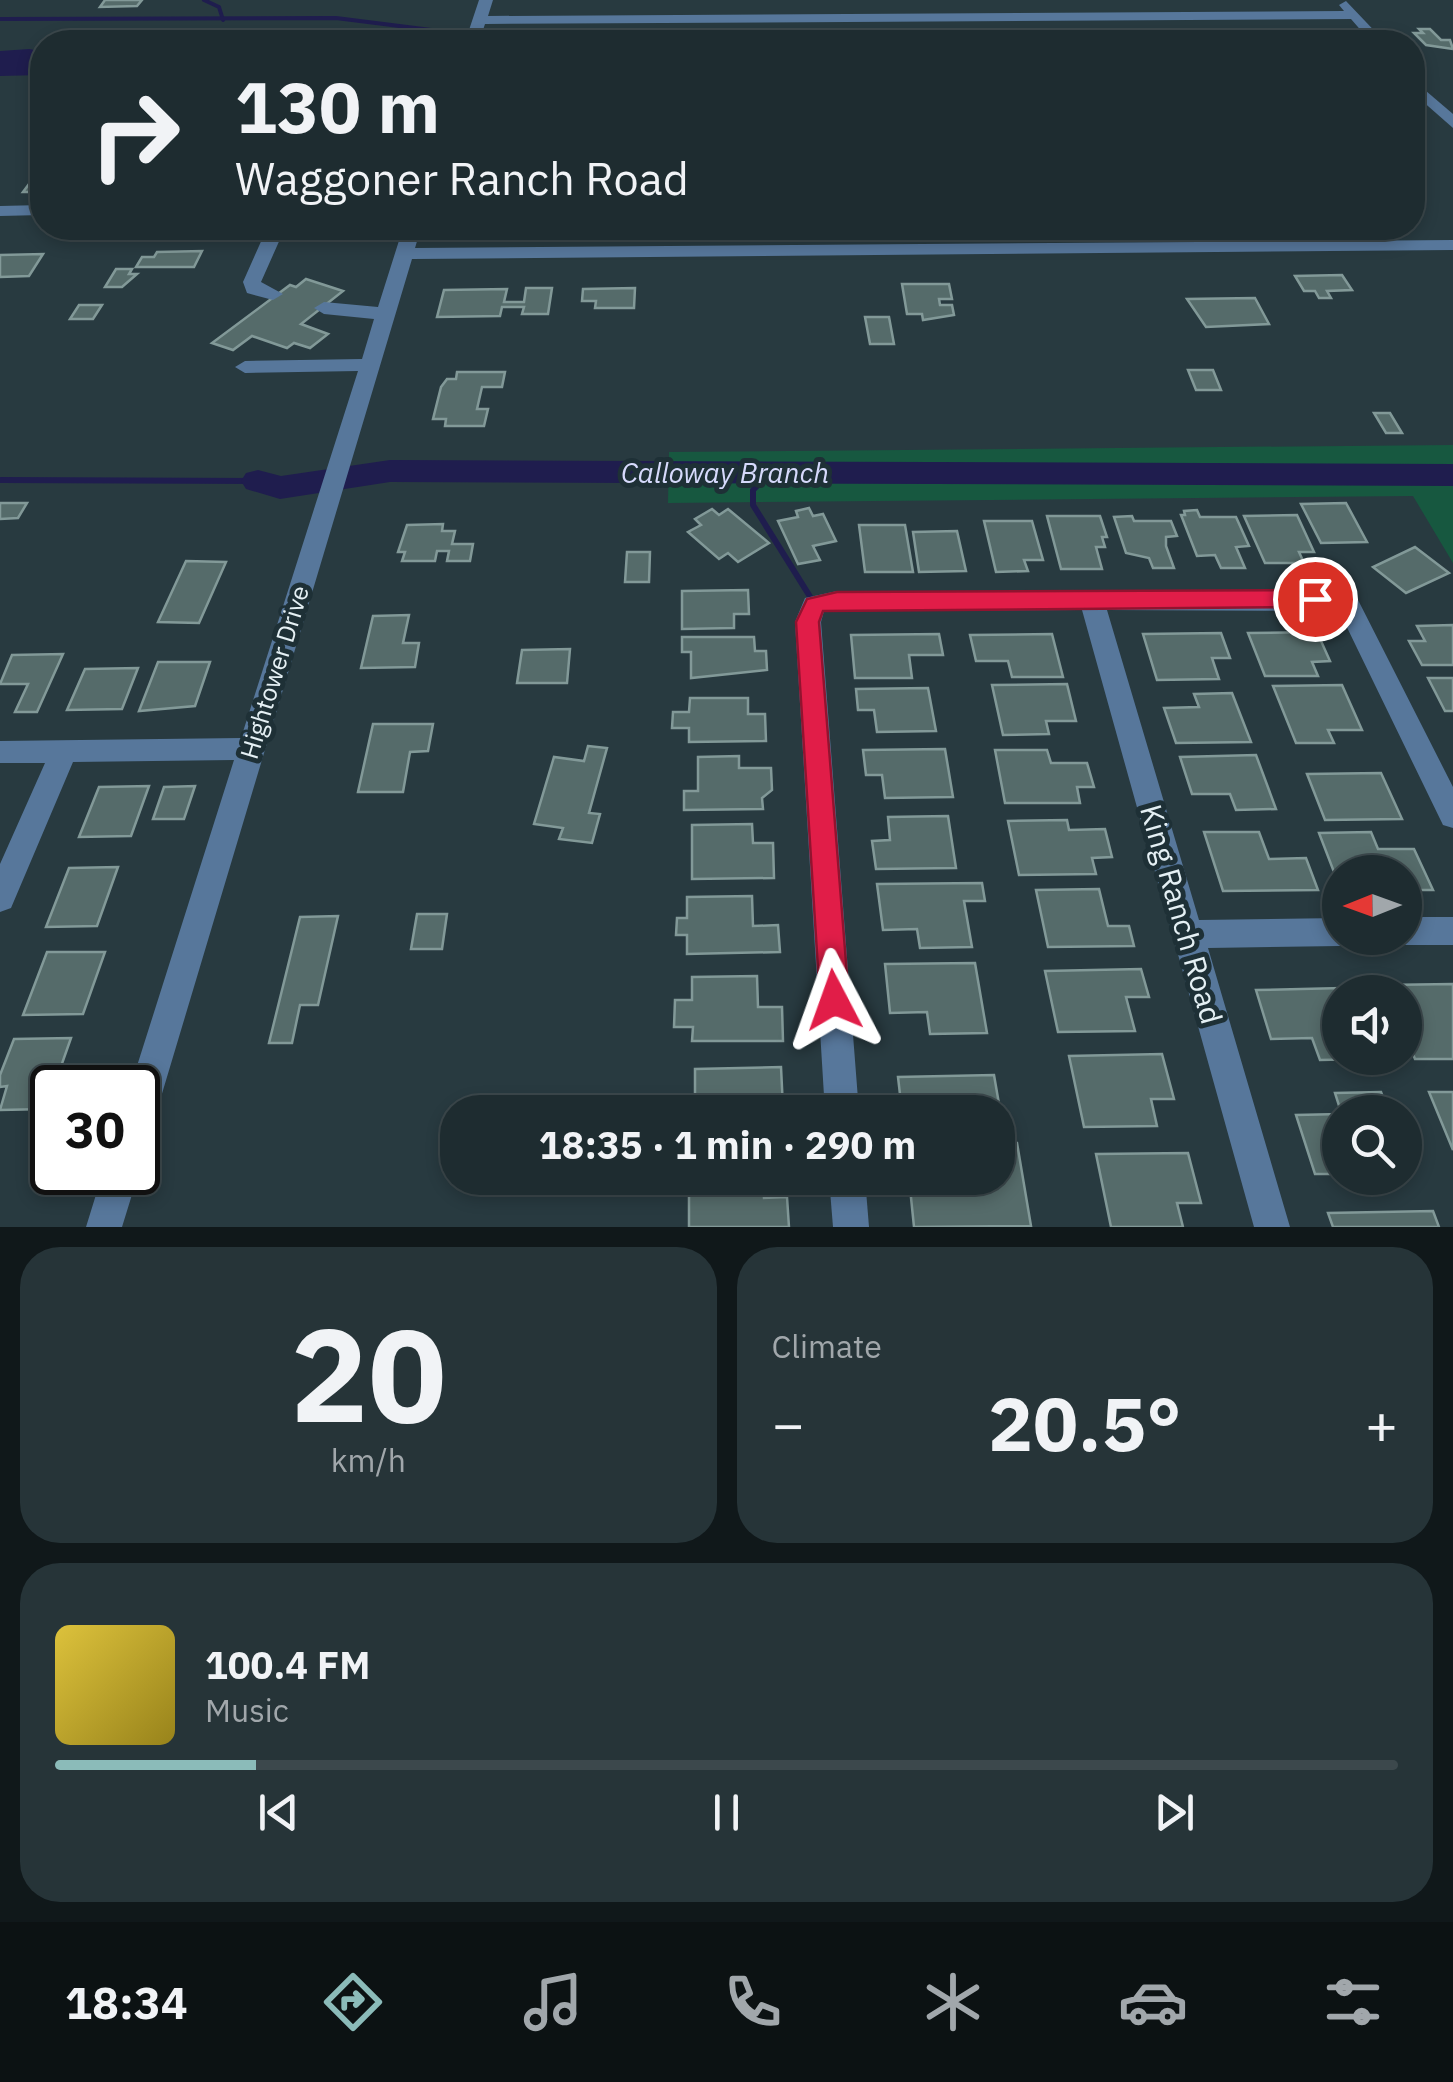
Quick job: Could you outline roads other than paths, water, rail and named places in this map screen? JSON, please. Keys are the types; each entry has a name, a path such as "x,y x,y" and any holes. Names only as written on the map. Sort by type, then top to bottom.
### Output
{"street":[{"path":"477,30 486,0"},
{"path":"1342,0 1367,30"},
{"path":"622,30 1354,15"},
{"path":"1425,96 1453,123"},
{"path":"0,210 30,210"},
{"path":"271,240 252,282 254,290 273,294"},
{"name":"Hightower Drive","path":"154,1065 408,240"},
{"path":"404,254 1453,246"},
{"path":"324,308 385,314"},
{"path":"245,366 370,365"},
{"path":"841,1095 808,622 814,604 837,600 1347,602 1453,816"},
{"name":"King Ranch Road","path":"1092,600 1272,1227"},
{"path":"0,752 250,749"},
{"path":"0,898 64,752"},
{"path":"1422,931 1453,930"},
{"path":"1188,934 1322,932"},
{"path":"104,1227 113,1195"},
{"path":"848,1195 850,1227"}],"waterway":[{"path":"204,0 219,7 222,18"},
{"path":"0,19 222,18"},
{"path":"222,18 336,18 431,30"},
{"name":"Calloway Branch","path":"258,481 280,488 390,471 1453,475"},
{"path":"814,603 753,505 753,490 763,480 825,473"},
{"name":"Calloway Branch","path":"0,480 258,481"}]}
